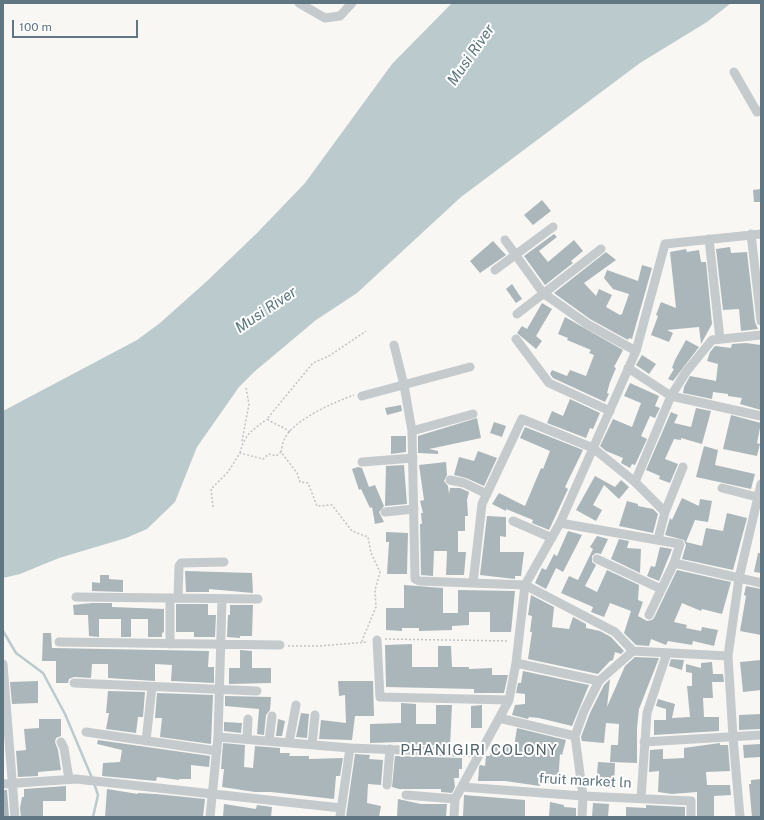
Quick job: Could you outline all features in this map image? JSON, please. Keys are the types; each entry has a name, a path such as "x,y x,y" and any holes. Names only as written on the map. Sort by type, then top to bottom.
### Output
{"street":[{"path":"299,3 325,18 340,16 352,3"},
{"path":"734,72 760,114"},
{"path":"495,270 553,228"},
{"path":"751,234 761,321"},
{"path":"454,817 455,799 509,700 516,663 525,585 560,523 636,351 665,244 761,234"},
{"path":"709,239 720,339"},
{"path":"505,240 543,293 587,324 636,351"},
{"path":"517,314 601,249"},
{"path":"635,482 671,396 686,372 712,340 761,335"},
{"path":"516,339 549,384 610,411"},
{"path":"394,345 404,385 412,431 415,579 419,581 525,585 615,632 633,651 728,656"},
{"path":"359,395 404,385 470,367"},
{"path":"628,368 671,396 761,416"},
{"path":"412,431 473,414"},
{"path":"473,583 482,504 522,418 593,448 635,482 666,512"},
{"path":"362,462 413,458"},
{"path":"658,539 666,512 683,467"},
{"path":"450,480 464,483 487,494"},
{"path":"740,817 728,656 739,578 760,498 761,484"},
{"path":"722,488 760,498"},
{"path":"385,512 414,510"},
{"path":"513,521 552,538"},
{"path":"560,523 680,544 674,563 649,615"},
{"path":"597,559 661,589"},
{"path":"170,644 174,598 181,563 224,562"},
{"path":"674,563 761,583"},
{"path":"76,597 258,599"},
{"path":"210,817 218,737 222,644 222,599"},
{"path":"377,640 380,697 509,700"},
{"path":"59,642 280,646"},
{"path":"582,817 583,796 575,736 584,711 599,681 633,651"},
{"path":"641,798 647,713 666,653"},
{"path":"516,663 599,681"},
{"path":"3,664 15,817"},
{"path":"74,683 257,691"},
{"path":"146,741 152,687"},
{"path":"289,743 296,705"},
{"path":"312,745 315,715"},
{"path":"268,741 272,716"},
{"path":"499,718 575,736"},
{"path":"247,740 248,719"},
{"path":"86,732 217,751"},
{"path":"644,742 761,735"},
{"path":"218,737 350,748 480,753"},
{"path":"61,742 73,779"},
{"path":"3,784 73,779 104,781 212,793 340,812 350,748"},
{"path":"387,785 390,749"},
{"name":"fruit market ln","path":"462,787 583,796 691,801 691,817"},
{"path":"406,795 455,799"}],"path":[{"path":"242,441 250,431 267,419 313,364 329,356 366,331"},
{"path":"213,507 211,489 228,472 240,453 249,404 246,388"},
{"path":"359,395 342,399 298,423 284,440 282,452 297,473 300,482 308,483 317,506 332,505 352,531 368,537 371,553 380,572 375,590 376,607 361,643"},
{"path":"267,419 275,425 282,425 290,432"},
{"path":"240,453 263,459 269,454 276,456 282,452"},
{"path":"280,646 319,646 361,643 388,638 519,641"}],"water":[{"name":"Musi River","path":"452,3 731,3 707,22 640,63 461,197 357,293 316,320 254,372 239,387 197,447 175,502 147,529 126,538 59,558 20,574 3,578 3,411 137,340 160,323 207,281 257,233 305,183 392,64"}],"building":[{"path":"761,189 761,202 754,202 753,190"},
{"path":"542,200 551,211 533,225 524,215"},
{"path":"554,234 557,237 539,251 548,262 574,240 583,251 571,261 573,263 545,285 524,256"},
{"path":"493,241 506,255 480,273 470,261"},
{"path":"730,247 731,253 747,252 755,322 758,329 741,331 739,309 723,310 716,249"},
{"path":"686,249 687,252 699,250 701,262 706,262 712,324 701,344 699,327 667,330 673,333 669,342 651,335 661,302 676,308 670,252"},
{"path":"606,252 616,260 584,283 596,296 599,289 612,295 606,307 620,315 622,314 629,294 613,289 604,278 607,270 638,281 642,265 652,268 632,339 629,338 628,340 590,319 554,293"},
{"path":"512,284 522,299 516,303 506,289"},
{"path":"542,303 552,309 536,336 542,341 536,349 517,333 522,326 527,329"},
{"path":"565,317 623,350 614,367 616,368 610,382 607,393 609,394 605,402 553,378 550,374 552,370 567,376 570,370 586,376 594,355 589,353 591,350 567,340 568,338 558,334"},
{"path":"686,340 699,347 673,381 668,379 674,369 672,368 675,360"},
{"path":"746,343 761,345 761,410 740,404 742,398 728,396 728,394 713,392 712,399 683,393 684,387 690,376 716,381 718,364 707,361 710,352 715,346 731,348 732,344"},
{"path":"642,355 656,364 649,374 636,365"},
{"path":"630,383 659,396 655,406 660,408 655,418 650,416 641,436 647,439 635,465 632,464 630,468 621,463 623,458 606,451 600,446 613,419 632,427 641,403 624,396"},
{"path":"570,399 600,413 593,429 590,428 586,438 547,423 552,411 563,416"},
{"path":"401,405 402,411 387,415 385,408"},
{"path":"696,408 711,411 702,444 681,438 681,440 674,439 665,459 678,464 670,483 659,479 660,476 646,470 671,412 678,415 674,423 691,427"},
{"path":"731,415 761,423 757,443 760,444 757,456 723,449"},
{"path":"477,418 481,438 429,449 438,451 438,454 418,453 418,436"},
{"path":"494,422 506,426 502,437 490,433"},
{"path":"525,427 583,450 565,487 568,489 549,530 532,523 533,520 506,509 506,511 492,504 499,493 525,506 541,468 543,469 550,451 520,438"},
{"path":"391,436 406,436 406,452 391,454"},
{"path":"704,446 718,450 715,465 755,474 751,489 696,477"},
{"path":"478,451 497,458 484,486 466,478 454,475 459,457 474,461"},
{"path":"446,462 447,475 444,481 448,486 449,494 450,488 460,488 469,492 467,500 468,516 465,516 465,531 458,531 458,552 466,552 464,575 446,575 447,551 434,551 433,576 421,575 420,524 422,524 421,513 423,513 420,501 424,500 419,465"},
{"path":"404,465 407,504 385,506 386,466"},
{"path":"358,467 362,468 369,487 375,485 384,506 379,512 384,522 375,524 372,507 370,508 361,489 359,490 352,469"},
{"path":"595,476 615,487 621,480 629,487 619,499 604,485 593,505 602,510 596,521 576,510"},
{"path":"682,498 699,506 700,499 712,501 708,522 695,520 686,542 702,546 706,528 723,531 727,513 747,518 733,570 682,559 686,545 684,540 665,535 670,518 672,520"},
{"path":"627,501 638,504 638,506 653,509 658,514 653,533 619,526"},
{"path":"487,516 506,517 506,537 500,536 500,552 524,552 521,576 515,576 515,579 480,575"},
{"path":"568,531 582,535 563,572 556,568 546,589 535,583 542,568 546,570 554,554 557,556"},
{"path":"386,532 408,533 407,574 387,574 389,542 386,542"},
{"path":"597,536 608,539 601,554 596,553 592,556 592,562 596,565 585,586 597,592 607,570 639,585 638,600 643,602 638,616 647,621 654,618 677,570 731,582 722,614 702,609 701,611 682,603 674,622 687,625 686,628 701,631 702,627 718,630 714,646 693,641 692,645 668,641 666,645 651,639 649,646 636,645 624,633 631,611 610,603 604,617 591,612 593,607 561,593 569,576 578,580 593,549 590,547"},
{"path":"619,539 629,541 627,548 641,549 640,573 611,559"},
{"path":"660,547 672,549 659,581 647,576 651,566 655,567"},
{"path":"758,553 761,553 761,573 754,572"},
{"path":"185,571 252,573 253,593 209,589 209,592 186,592"},
{"path":"100,575 109,575 109,579 123,580 123,592 92,591 92,582 100,583"},
{"path":"404,585 443,588 443,613 458,613 458,590 515,591 511,632 490,632 490,612 469,612 469,625 452,626 452,630 419,631 419,628 402,628 402,631 386,630 386,608 404,608"},
{"path":"746,586 761,589 761,635 740,631 746,596 744,595"},
{"path":"531,595 554,607 552,627 569,629 573,617 586,624 586,628 600,631 611,637 624,651 621,654 615,652 613,660 610,661 598,674 528,659 532,632 530,632 532,616 528,615"},
{"path":"112,603 112,607 164,609 164,632 162,633 162,637 148,637 148,619 131,619 131,637 121,637 121,619 99,619 99,637 89,636 88,615 74,615 73,605"},
{"path":"176,604 208,604 208,615 216,615 215,637 194,637 194,632 176,632"},
{"path":"230,605 253,605 252,636 240,636 240,638 227,637"},
{"path":"43,633 51,633 52,648 209,651 208,667 214,667 214,683 171,681 172,665 155,664 155,681 108,678 108,664 92,664 91,678 74,677 69,679 68,683 56,683 56,661 42,661"},
{"path":"412,644 412,667 438,667 438,646 451,646 452,667 469,667 469,669 492,668 492,675 508,675 504,693 474,693 474,689 386,687 385,645"},
{"path":"240,650 252,651 252,668 271,668 271,683 229,684 229,668 240,668"},
{"path":"635,657 659,658 639,709 637,728 637,763 610,762 611,745 618,745 619,724 606,723 604,743 582,741 581,737 590,713 604,685 610,679 607,707 625,666"},
{"path":"671,659 684,660 682,670 669,666"},
{"path":"761,660 761,690 743,692 740,662"},
{"path":"712,662 713,674 723,674 724,682 712,682 713,698 703,698 704,717 719,717 719,731 654,735 654,720 666,720 666,709 656,706 658,699 675,704 672,718 690,717 687,686 692,686 692,673 686,672 686,664 701,668 701,663"},
{"path":"523,671 589,685 572,726 539,718 529,717 528,719 512,715 515,705 525,704 525,694 516,693 518,683 521,683"},
{"path":"38,681 38,703 12,704 10,682"},
{"path":"338,681 373,681 374,716 355,716 352,740 319,739 321,720 346,723 345,695 339,696"},
{"path":"108,691 145,692 143,717 138,717 136,733 106,729 109,713 106,713"},
{"path":"157,693 213,695 211,744 160,737 162,718 155,718"},
{"path":"225,696 271,697 270,710 266,715 264,735 257,734 259,709 225,706"},
{"path":"401,703 416,704 416,724 436,724 436,705 452,705 450,746 400,744 400,742 370,743 370,724 401,723"},
{"path":"482,705 482,728 471,728 471,706"},
{"path":"301,713 309,714 307,738 296,737"},
{"path":"761,714 761,729 739,730 739,715"},
{"path":"39,719 61,719 61,736 56,738 55,742 58,750 61,770 38,772 38,776 18,777 16,751 26,750 24,729 39,728"},
{"path":"278,719 285,721 282,736 276,736"},
{"path":"224,722 242,723 241,733 224,731"},
{"path":"517,728 566,740 562,755 560,754 558,784 540,783 540,786 505,781 478,781 479,767 480,765 485,766 486,756 490,756 491,746 514,747"},
{"path":"98,740 210,756 209,767 191,765 191,779 179,780 157,777 156,781 102,776 103,763 120,762 122,750 97,744"},
{"path":"223,743 245,745 244,767 253,768 255,746 280,748 280,753 290,753 289,756 309,756 309,759 343,758 340,776 336,776 334,799 271,792 255,792 222,787 224,769 221,769"},
{"path":"720,743 720,745 728,745 730,771 706,772 707,785 730,785 731,795 714,796 714,817 697,817 697,792 672,794 658,792 659,771 649,772 650,750 663,749 663,759 684,758 684,748"},
{"path":"760,744 760,757 744,758 743,745"},
{"path":"355,754 370,755 369,759 383,760 381,785 368,784 367,803 381,806 379,817 346,817"},
{"path":"395,756 462,758 462,769 459,769 459,778 454,778 455,787 452,793 441,792 441,789 399,789 392,787"},
{"path":"598,762 615,763 614,788 596,787"},
{"path":"761,779 761,817 752,817 749,784 751,784 751,780"},
{"path":"66,786 66,801 43,801 43,817 21,817 20,808 22,797 24,797 24,789"},
{"path":"107,789 138,794 156,794 205,799 203,817 105,817"},
{"path":"3,790 7,790 9,817 3,817"},
{"path":"464,795 525,800 525,817 463,816"},
{"path":"398,799 421,804 447,804 446,817 397,817"},
{"path":"550,802 564,805 564,807 576,808 576,817 549,817"},
{"path":"593,803 609,804 608,817 592,817"},
{"path":"224,804 256,809 257,805 272,807 271,817 223,817"},
{"path":"646,805 685,807 685,817 626,817 626,807 646,808"}],"waterway":[{"path":"3,631 16,653 43,673 65,714 92,778"},
{"path":"93,817 98,795 94,783"}],"district":[{"name":"PHANIGIRI COLONY","path":"479,750"}]}
